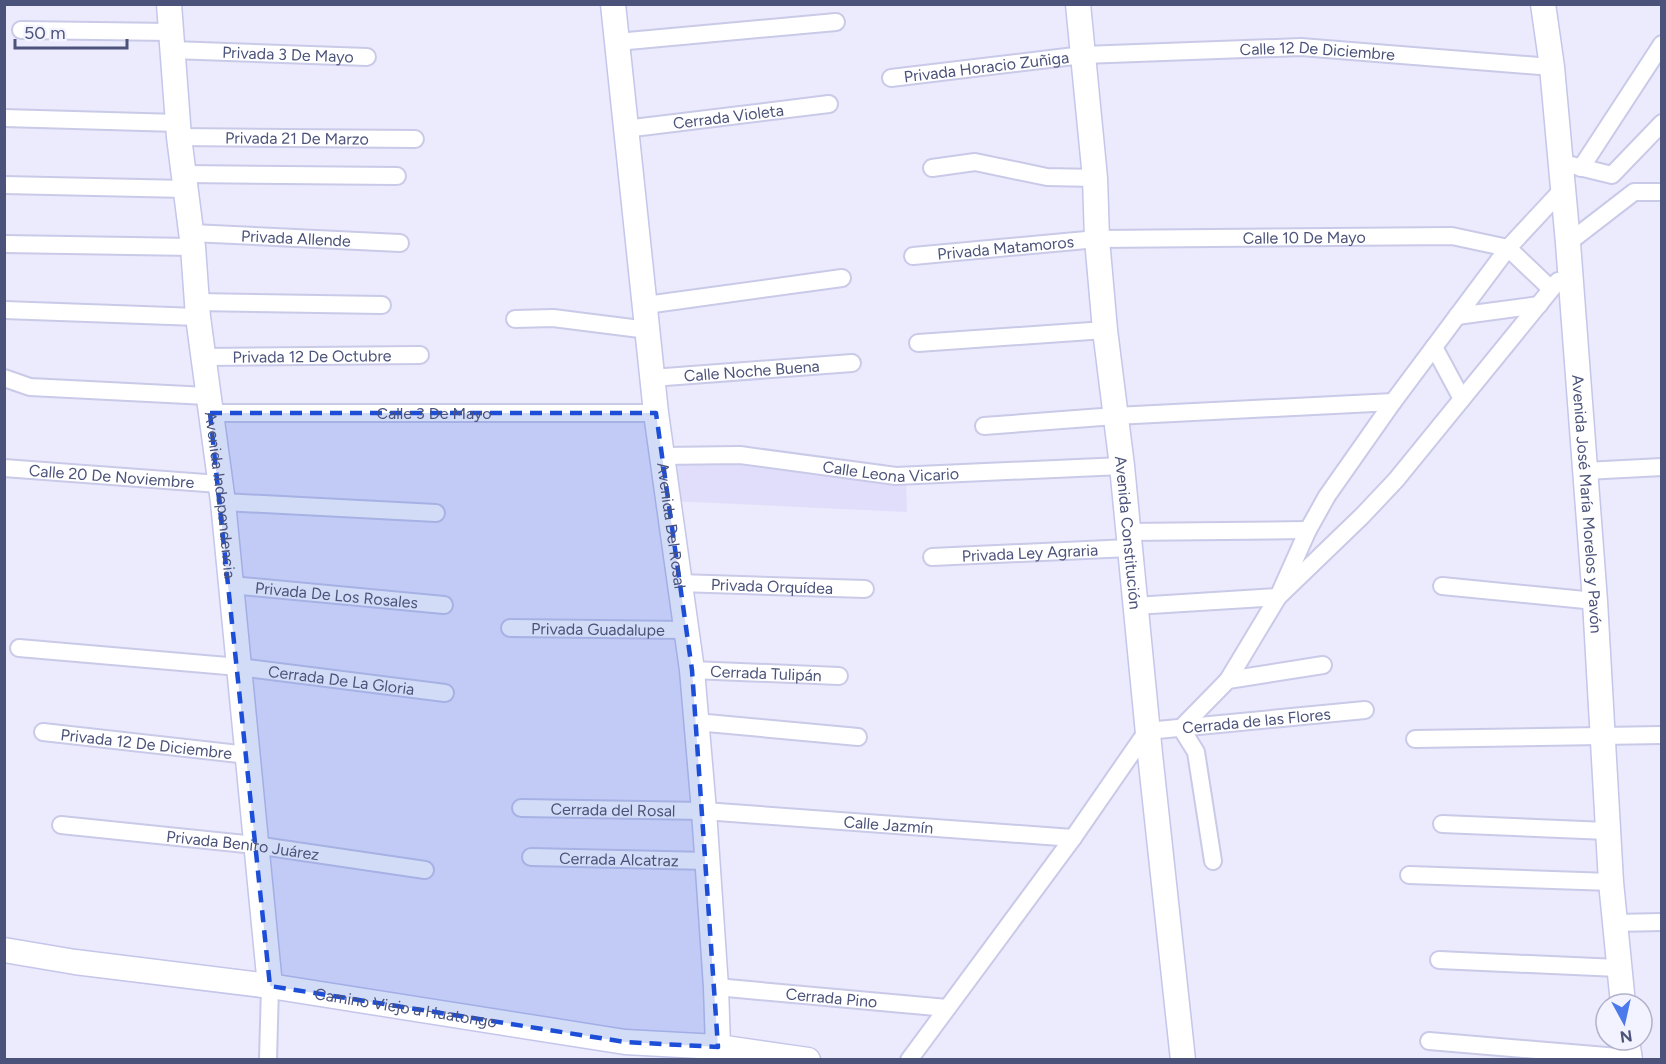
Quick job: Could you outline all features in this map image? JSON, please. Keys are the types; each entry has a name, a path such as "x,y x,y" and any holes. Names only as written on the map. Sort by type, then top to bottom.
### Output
{"main road":[{"name":"Avenida Independencia","path":"169,4 178,130 192,240 208,405 231,585 270,986"},
{"name":"Avenida Del Rosal","path":"613,4 661,456 692,670 708,861 718,1053"},
{"name":"Avenida Constitución","path":"1078,4 1095,178 1097,239 1105,330 1122,466 1147,731 1183,1059"},
{"name":"Avenida José María Morelos y Pavón","path":"1543,4 1552,67 1571,165 1562,190 1595,601 1607,831 1621,992"},
{"name":"Camino Viejo a Huatongo","path":"4,950 75,962 270,986 624,1051 718,1053 808,1059"}],"street":[{"path":"617,42 727,30 836,22"},
{"name":"Privada 3 De Mayo","path":"21,30 367,57"},
{"path":"1662,44 1571,165 1612,175 1634,192 1662,192"},
{"name":"Calle 12 De Diciembre","path":"1083,55 1301,47 1552,67"},
{"name":"Privada Horacio Zuñiga","path":"891,78 1083,55"},
{"name":"Cerrada Violeta","path":"625,129 830,104"},
{"name":"Privada 21 De Marzo","path":"4,118 178,130 415,139"},
{"path":"1612,175 1662,123"},
{"path":"932,168 975,162 1047,177 1095,178"},
{"path":"4,185 397,176"},
{"path":"1213,861 1196,752 1181,728 1228,680 1278,597 1308,530 1327,496 1393,402 1508,248 1562,190"},
{"path":"1135,606 1278,597 1396,480 1539,305 1551,289 1569,255 1634,192"},
{"name":"Calle 10 De Mayo","path":"1097,239 1452,236 1508,248"},
{"name":"Privada Matamoros","path":"913,256 1097,239"},
{"name":"Privada Allende","path":"4,244 192,240 400,243"},
{"path":"1508,248 1551,289"},
{"path":"646,304 842,278"},
{"path":"4,310 197,310 382,305"},
{"path":"1457,316 1539,305"},
{"path":"515,319 553,318 648,330"},
{"path":"918,343 1105,330"},
{"path":"1434,347 1462,399"},
{"name":"Privada 12 De Octubre","path":"204,357 420,355"},
{"name":"Calle Noche Buena","path":"652,378 852,363"},
{"path":"4,378 30,387 208,405"},
{"path":"984,426 1115,416 1393,402"},
{"name":"Calle 3 De Mayo","path":"208,405 656,413"},
{"name":"Calle Leona Vicario","path":"661,456 740,455 896,476 1122,466"},
{"path":"1585,471 1662,467"},
{"name":"Calle 20 De Noviembre","path":"4,468 221,493 436,513"},
{"name":"Privada Ley Agraria","path":"932,557 1128,540 1308,530"},
{"name":"Privada Orquídea","path":"679,583 864,589"},
{"name":"Privada De Los Rosales","path":"231,585 444,604"},
{"path":"1442,586 1595,601"},
{"name":"Privada Guadalupe","path":"510,628 686,630"},
{"name":"Cerrada De La Gloria","path":"19,648 239,667 445,693"},
{"path":"1228,680 1323,665"},
{"name":"Cerrada Tulipán","path":"692,670 839,676"},
{"name":"Cerrada de las Flores","path":"1147,731 1365,710"},
{"path":"696,722 858,737"},
{"path":"909,1059 1073,838 1147,731"},
{"name":"Privada 12 De Diciembre","path":"43,732 248,755"},
{"path":"1415,739 1662,735"},
{"name":"Cerrada del Rosal","path":"520,808 704,812"},
{"name":"Calle Jazmín","path":"704,812 1073,838"},
{"path":"1442,824 1607,831"},
{"name":"Privada Benito Juárez","path":"61,825 255,845 425,870"},
{"name":"Cerrada Alcatraz","path":"531,857 708,861"},
{"path":"1409,875 1611,882"},
{"path":"1614,923 1662,922"},
{"path":"1439,960 1618,968"},
{"path":"268,1059 270,986"},
{"name":"Cerrada Pino","path":"716,987 947,1008"},
{"path":"1429,1041 1629,1053"}],"highlighted area":[{"path":"210,413 656,413 692,670 718,1047 625,1042 270,986"}],"shaded area":[{"path":"739,456 906,478 907,512 673,501 666,460"}]}
